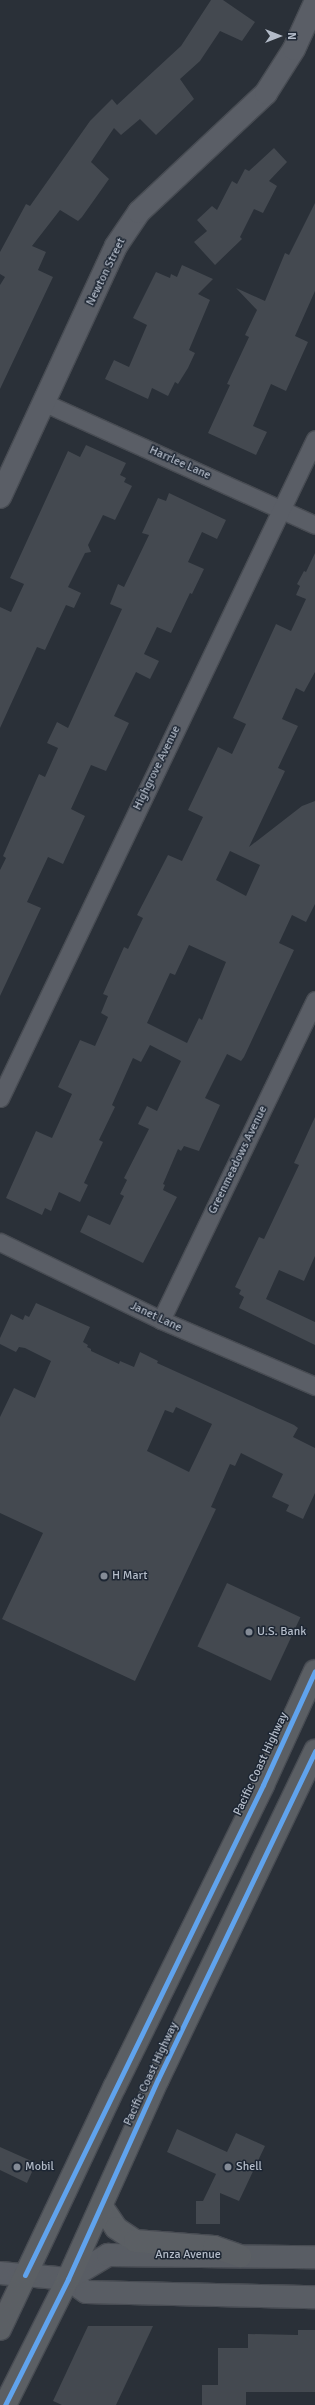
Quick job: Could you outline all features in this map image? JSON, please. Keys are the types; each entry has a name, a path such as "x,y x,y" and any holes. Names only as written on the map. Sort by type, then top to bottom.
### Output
{"highway":[{"name":"Pacific Coast Highway","path":"0,2329 264,1785 315,1670"},
{"name":"Pacific Coast Highway","path":"5,2405 68,2279 102,2207 158,2079 315,1751"},
{"path":"264,1785 293,1798"},
{"path":"102,2207 116,2228 135,2240 214,2247 240,2256"}],"main road":[{"name":"Anza Avenue","path":"68,2279 108,2255 315,2257"},
{"path":"25,2276 68,2279 86,2292 315,2297"}],"street":[{"name":"Newton Street","path":"0,497 116,246 139,212 266,94 294,49 315,3"},
{"name":"Harrlee Lane","path":"44,403 315,525"},
{"name":"Highgrove Avenue","path":"0,1098 315,439"},
{"name":"Greenmeadows Avenue","path":"161,1320 315,1000"},
{"name":"Janet Lane","path":"0,1242 161,1320 315,1386"},
{"path":"0,2273 25,2276"}],"building":[{"path":"211,0 223,0 255,22 242,41 220,31 200,61 180,79 194,99 156,135 140,119 121,135 114,128 91,162 109,179 78,221 60,210 32,246 46,252 38,270 53,277 0,389 0,285 5,277 0,274 0,252 26,204 30,206 90,121 112,99 117,105 181,46"},
{"path":"274,148 287,162 269,181 277,186 263,213 254,209 240,237 242,239 215,265 194,242 207,231 197,220 212,206 217,210 232,181 237,184 245,169 249,171"},
{"path":"315,203 315,291 295,336 308,342 286,391 271,384 253,426 267,432 256,455 208,433 230,385 227,384 249,337 245,335 257,310 236,288 265,301 285,253 289,255"},
{"path":"182,265 213,279 198,294 210,300 189,350 195,353 178,384 175,382 168,396 152,388 148,399 105,379 114,360 129,367 147,325 133,318 156,272 170,278 171,274 177,277"},
{"path":"86,445 126,463 120,475 126,478 124,482 132,486 115,520 103,515 88,545 91,552 85,553 68,587 81,593 74,608 66,605 45,650 37,647 0,728 0,607 11,612 24,584 10,578 68,451 80,457"},
{"path":"169,493 226,520 217,539 202,532 188,562 204,569 192,594 190,593 171,633 157,627 144,654 159,661 150,679 136,672 114,716 129,723 106,771 91,765 71,809 85,816 63,864 48,857 27,902 41,908 0,996 0,870 6,858 3,856 39,774 45,777 58,748 47,743 57,722 68,728 122,609 110,604 118,584 124,587 149,535 142,533 158,498 166,501"},
{"path":"315,553 315,672 304,692 296,688 282,719 298,726 278,768 285,771 249,847 302,806 315,801 315,904 306,922 292,915 279,943 294,950 244,1057 241,1061 227,1054 205,1098 220,1105 199,1151 184,1146 181,1151 178,1149 163,1184 165,1185 163,1190 177,1197 143,1263 80,1232 88,1215 110,1225 124,1196 120,1194 127,1180 124,1178 149,1129 138,1124 147,1106 157,1111 181,1061 150,1045 141,1062 133,1058 112,1105 115,1107 99,1140 103,1142 84,1183 88,1185 80,1202 59,1192 51,1211 45,1208 42,1215 6,1198 36,1131 52,1138 72,1094 58,1087 80,1040 95,1046 108,1017 101,1013 108,996 103,994 124,947 128,949 143,918 137,915 168,855 182,861 203,817 188,810 218,747 232,754 246,724 233,718 276,624 291,631 306,599 296,595 300,586 297,584 304,571 306,572","holes":["230,851 260,865 246,896 216,880","189,945 226,962 202,1020 199,1018 187,1043 147,1023 170,973 175,975"]},
{"path":"315,1117 315,1256 304,1281 279,1270 266,1299 315,1322 315,1345 239,1308 244,1297 239,1294 241,1290 235,1287 259,1237 264,1239 299,1165 294,1163"},
{"name":"H Mart","path":"36,1303 90,1327 83,1342 88,1345 87,1347 91,1349 91,1351 119,1364 120,1361 134,1367 140,1352 158,1361 157,1363 294,1425 298,1428 293,1437 315,1448 315,1493 303,1519 286,1511 289,1505 272,1497 283,1474 241,1453 235,1466 230,1464 211,1507 216,1509 135,1681 2,1619 43,1533 0,1513 0,1417 14,1388 35,1398 51,1361 25,1348 19,1347 16,1352 0,1344 0,1338 11,1314 23,1320 25,1315 29,1317","holes":["176,1407 212,1424 189,1472 147,1451 165,1410 173,1413"]},
{"name":"U.S. Bank","path":"227,1583 300,1617 271,1681 197,1646"},
{"name":"Shell","path":"177,2129 227,2152 236,2133 265,2146 239,2201 220,2193 220,2224 196,2224 196,2201 203,2201 216,2174 167,2152"},
{"name":"Mobil","path":"0,2147 36,2163 27,2183 0,2170"},
{"path":"88,2326 153,2326 116,2405 62,2405 53,2401"},
{"path":"298,2330 315,2330 315,2392 246,2392 246,2405 202,2405 202,2385 218,2385 218,2348 248,2348 248,2334 298,2335"}],"cycle path":[{"path":"25,2275 263,1785 315,1671"},
{"path":"5,2405 68,2279 158,2079 315,1751"}],"place":[{"name":"H Mart","path":"104,1576"},
{"name":"U.S. Bank","path":"249,1632"},
{"name":"Mobil","path":"17,2167"},
{"name":"Shell","path":"228,2167"}]}
